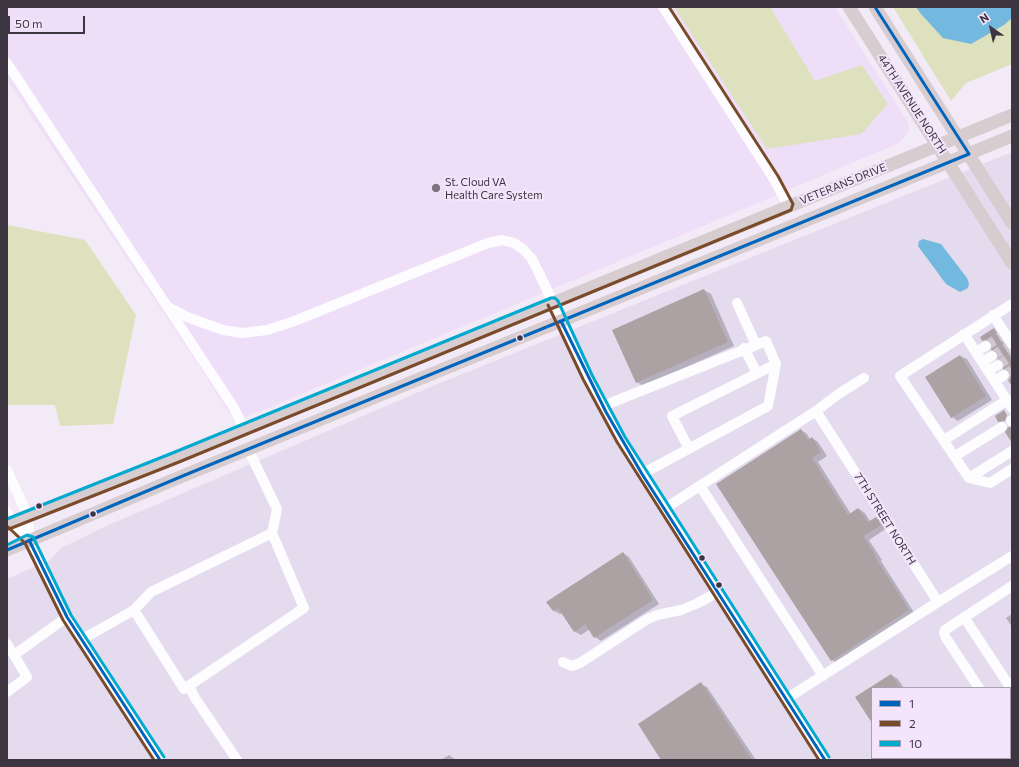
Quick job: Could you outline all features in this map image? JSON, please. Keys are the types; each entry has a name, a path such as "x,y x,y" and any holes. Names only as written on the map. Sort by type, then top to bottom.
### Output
{"main road":[{"name":"44TH AVENUE NORTH","path":"849,7 1012,263"},
{"name":"44TH AVENUE NORTH","path":"875,7 1012,223"},
{"name":"VETERANS DRIVE","path":"8,520 28,516 244,429 1012,115"},
{"name":"VETERANS DRIVE","path":"7,550 248,449 1012,136"}],"street":[{"path":"663,7 774,179 788,206"},
{"path":"7,63 234,408 244,429"},
{"path":"168,307 187,317 223,330 242,333 267,330 292,322 488,243 502,240 514,242 532,259 603,406 642,474 825,760"},
{"path":"737,303 756,345"},
{"path":"1012,304 900,376 969,478 990,483 1012,469"},
{"path":"993,316 1003,336 1010,345"},
{"path":"944,440 1010,404 964,334"},
{"path":"603,406 744,348 766,341 776,364 768,406 642,474"},
{"path":"976,352 986,346"},
{"path":"744,348 757,373"},
{"path":"985,367 995,360"},
{"path":"689,449 672,416 776,364"},
{"path":"995,381 1004,374"},
{"path":"664,509 816,411 840,393 864,378"},
{"name":"7TH STREET NORTH","path":"816,411 938,602"},
{"path":"955,456 1002,427"},
{"path":"134,610 184,689 304,608 272,533 277,509 248,449"},
{"path":"969,478 1012,451"},
{"path":"7,470 28,516 29,540"},
{"path":"700,486 823,676"},
{"path":"8,520 29,540 67,617 160,760"},
{"path":"81,640 134,610 151,592 272,533"},
{"path":"786,699 1012,556"},
{"path":"979,687 944,633 945,630 1012,586"},
{"path":"563,662 572,666 580,663 646,620 657,615 681,610 718,592"},
{"path":"14,654 67,617"},
{"path":"964,617 1010,687"},
{"path":"7,644 26,677 7,692"},
{"path":"189,686 195,698 237,760"}],"shaded area":[{"name":"St. Cloud VA Health Care System","path":"7,7 835,7 907,121 909,129 905,137 897,144 261,411 235,420 7,80"},
{"path":"1012,152 1012,760 7,760 7,579 50,560 61,548 104,527 435,385"}],"green space":[{"path":"674,7 770,7 815,81 862,65 888,104 861,134 767,149"},
{"path":"893,7 1012,7 1012,64 966,83 951,101"},
{"path":"7,225 85,240 136,315 113,424 60,426 55,405 7,405"}],"water":[{"path":"916,7 1012,7 1012,18 1004,25 971,44 943,38"},
{"path":"923,239 941,244 967,278 969,283 968,288 960,292 946,284 918,246 919,241"}],"building":[{"path":"704,289 728,342 636,383 612,330"},
{"path":"994,328 1012,356 1012,387 1008,380 1010,378 1010,372 1007,369 1003,369 1004,362 998,359 997,352 991,350 991,342 986,340 982,341 980,337"},
{"path":"960,355 986,396 951,418 925,377"},
{"path":"1004,410 1007,415 1005,421 998,422 995,416"},
{"path":"1008,427 1012,427 1012,443 1005,432"},
{"path":"801,429 808,440 812,437 821,452 812,458 848,515 858,508 868,522 876,517 881,525 863,536 909,610 831,661 716,484"},
{"path":"623,552 653,600 594,638 585,624 574,632 558,608 553,611 546,602"},
{"path":"891,674 900,687 871,687 871,721 855,697"},
{"path":"701,682 752,760 661,760 638,724"}],"tunnel":[{"path":"986,346 1000,337"},
{"path":"992,356 1007,347"},
{"path":"998,365 1012,356"},
{"path":"1004,375 1012,370"}],"transit line":[{"name":"2","path":"9,529 179,462 791,210 793,204 778,176 669,7"},
{"name":"1","path":"7,550 185,475 969,154 875,7"},
{"name":"10","path":"7,519 551,298 555,298 558,301 592,375 625,437 829,757"},
{"name":"2","path":"548,305 583,379 617,442 819,760"},
{"name":"1","path":"561,321 606,412 642,474 825,760"},
{"name":"2","path":"8,527 25,543 63,620 154,760"},
{"name":"10","path":"7,545 27,535 33,537 71,615 164,757"},
{"name":"1","path":"29,540 67,617 160,760"}],"place":[{"name":"St. Cloud VA Health Care System","path":"436,188"}]}
